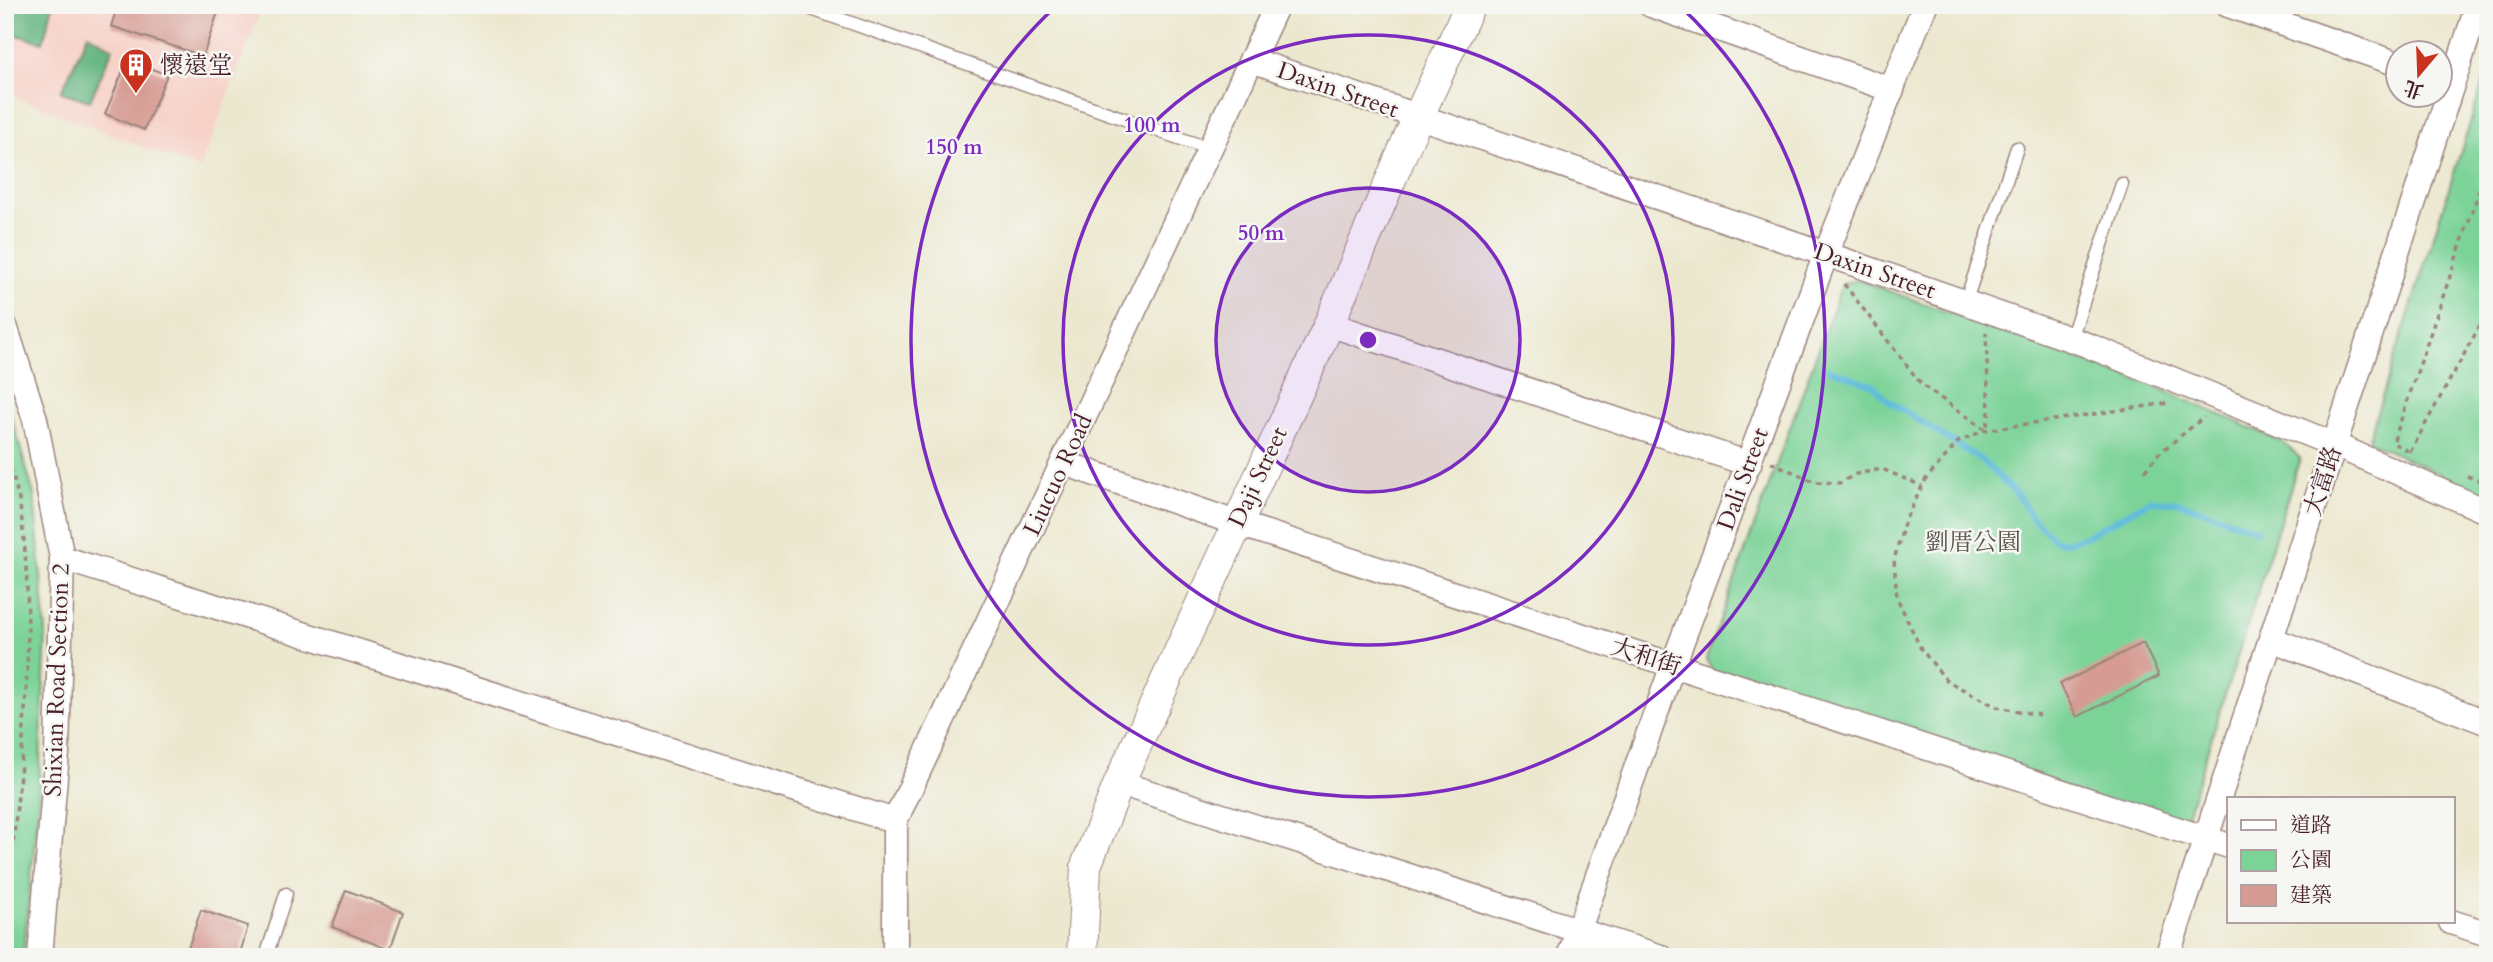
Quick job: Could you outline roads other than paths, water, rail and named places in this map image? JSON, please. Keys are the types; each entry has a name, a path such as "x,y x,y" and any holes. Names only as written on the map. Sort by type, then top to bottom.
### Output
{"street":[{"name":"Liucuo Road","path":"895,957 895,821 1277,5"},
{"name":"Daji Street","path":"1082,957 1086,866 1119,783 1329,324 1418,117 1470,5"},
{"path":"1651,5 1892,90"},
{"name":"Dali Street","path":"1569,957 1673,665 1826,254 1925,5"},
{"path":"2228,5 2384,59"},
{"name":"大富路","path":"2454,63 2478,5"},
{"name":"Daxin Street","path":"1251,60 1826,254 2071,340 2335,445 2488,512"},
{"name":"大富路","path":"2230,797 2271,639 2335,445 2438,108"},
{"path":"1329,324 1751,460"},
{"name":"Shixian Road Section 2","path":"5,326 35,418 62,558 57,753 40,957"},
{"name":"大和街","path":"1064,463 1236,523 2218,842"},
{"path":"62,558 895,821"},
{"path":"2271,639 2488,723"},
{"path":"1119,783 1661,957"},
{"name":"大富路","path":"2167,957 2218,842 2227,808"},
{"path":"2454,923 2488,934"}],"lane":[{"path":"800,5 1210,149"},
{"path":"1965,303 2017,148"},
{"path":"2071,340 2122,184"},
{"path":"266,957 286,894"}],"waterway":[{"path":"1829,369 1873,385 1887,400 1981,460 2019,497 2031,517 2055,540 2067,543 2088,535 2150,501 2178,502 2258,530"}],"place":[{"name":"懷遠堂","path":"136,95"}],"park label":[{"name":"劉厝公園","path":"1973,542"}]}
